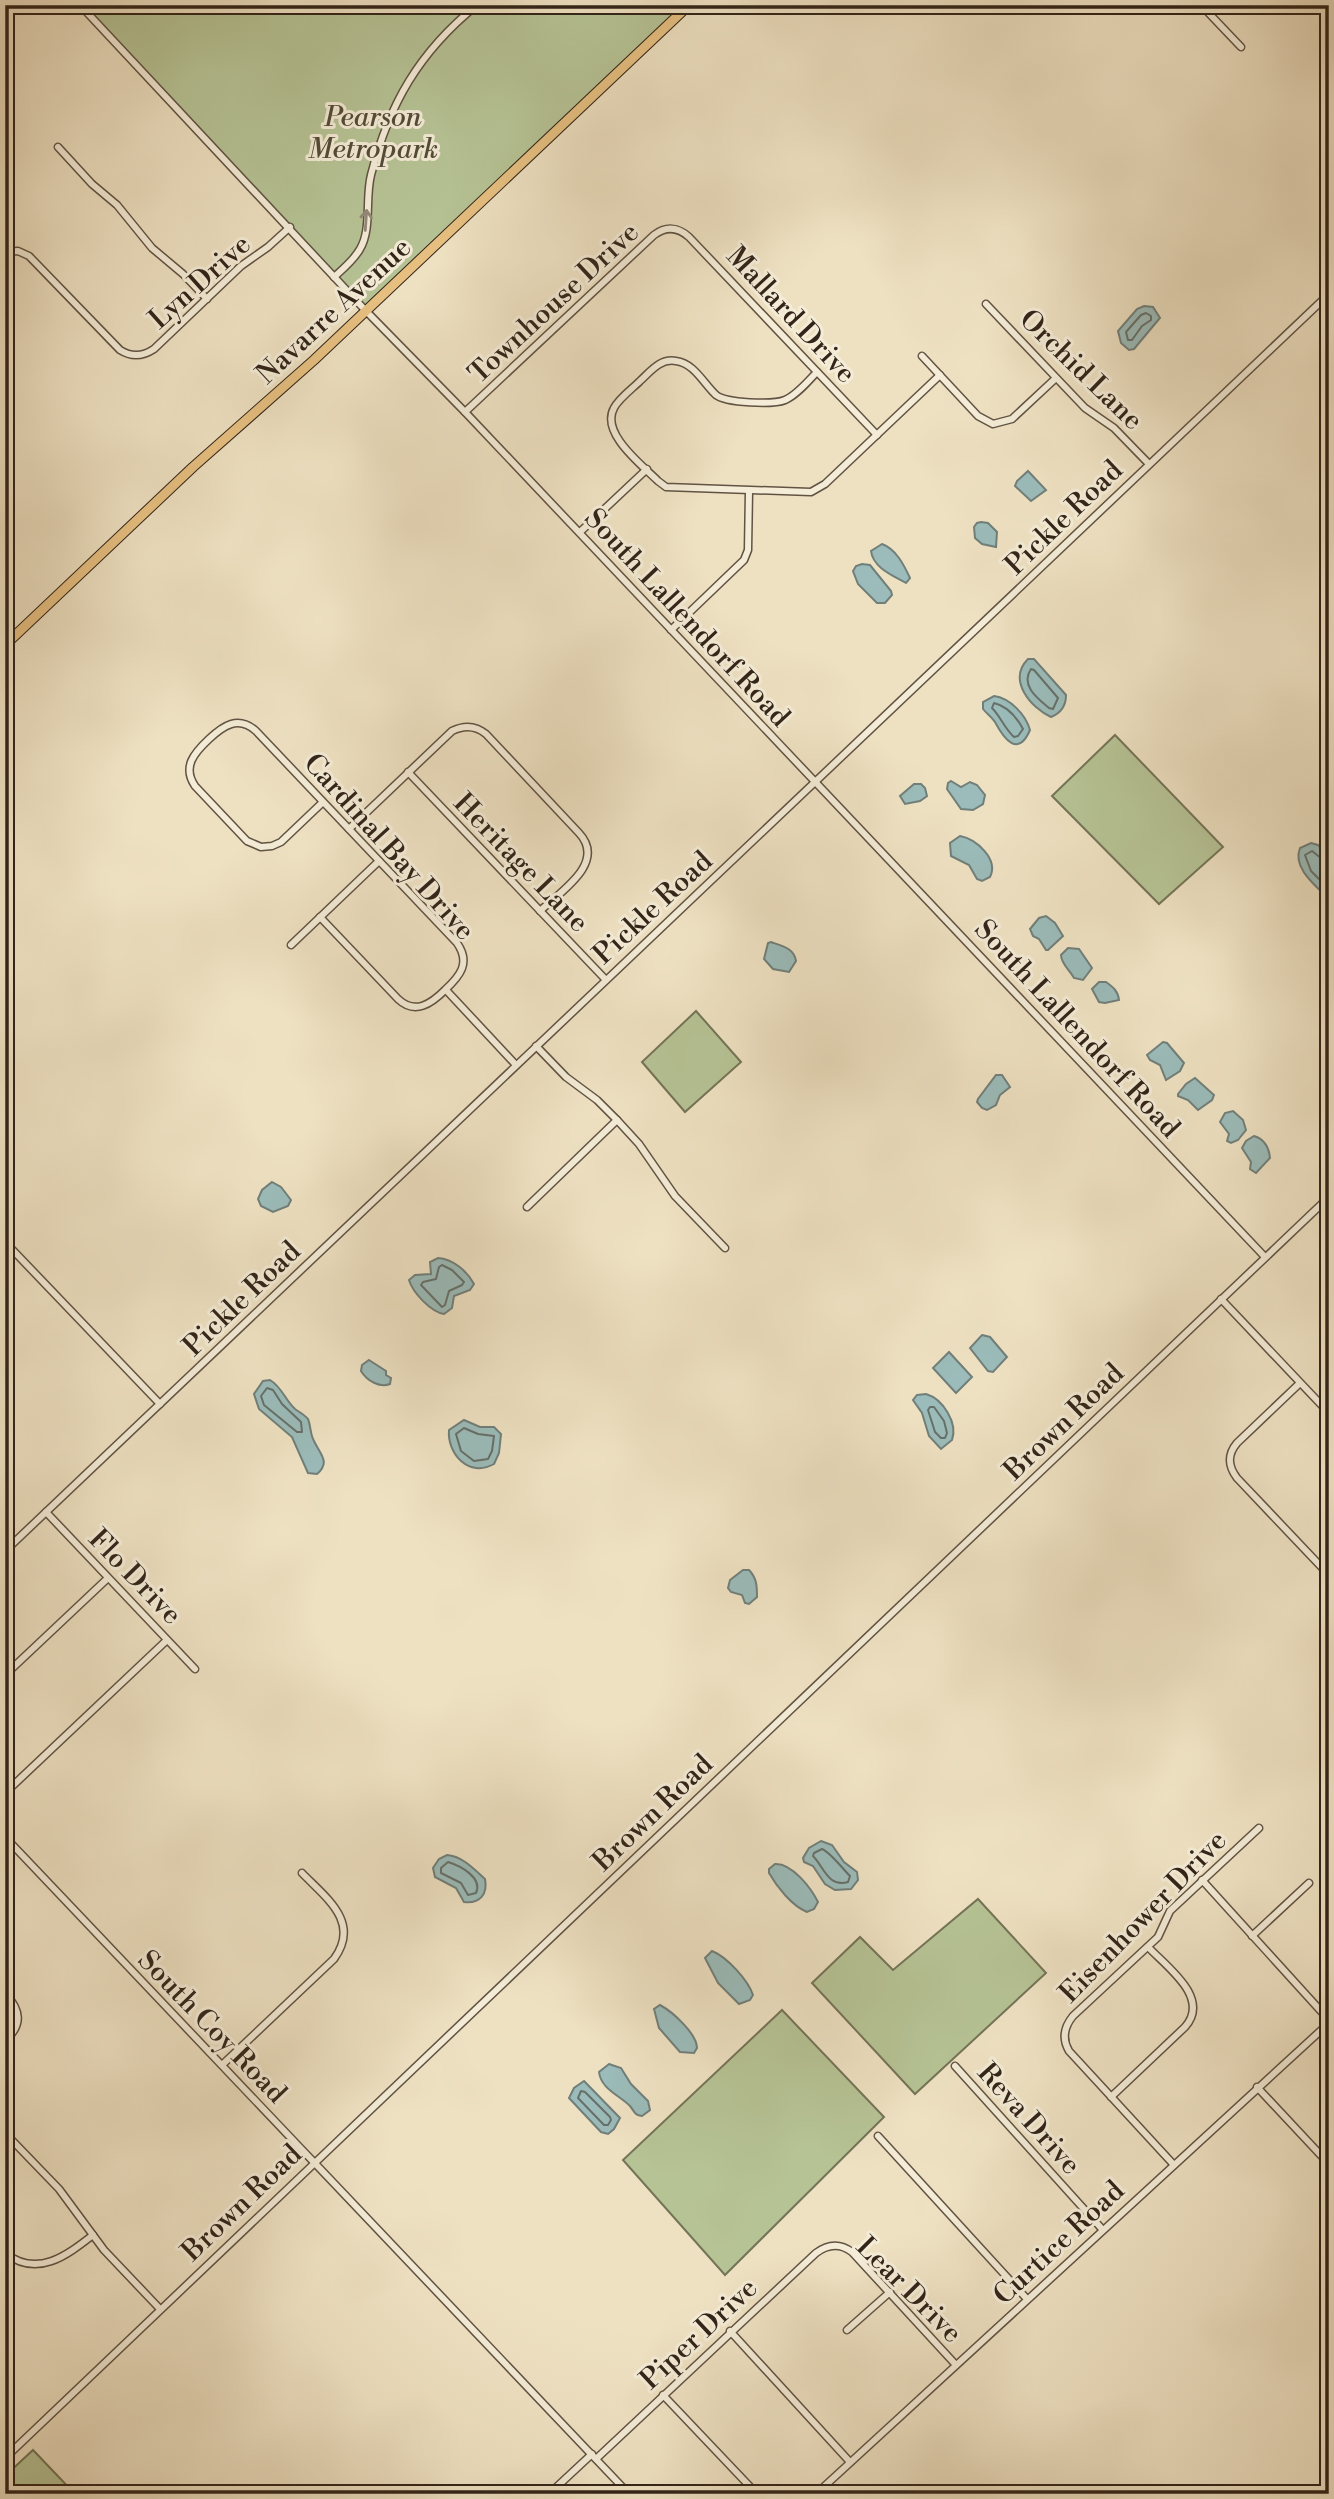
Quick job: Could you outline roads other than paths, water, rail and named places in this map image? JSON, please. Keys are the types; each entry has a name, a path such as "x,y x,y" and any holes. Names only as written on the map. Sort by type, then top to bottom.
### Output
{"highway":[{"name":"Navarre Avenue","path":"5,645 189,471 366,311 689,5"}],"street":[{"name":"South Lallendorf Road","path":"80,5 366,311 466,412 1265,1257"},
{"path":"334,277 362,246 370,179 379,144 397,99 432,48 477,5"},
{"path":"1201,5 1241,47"},
{"path":"58,147 92,184 120,208 152,248 207,299"},
{"name":"Lyn Drive","path":"5,252 18,251 31,257 120,350 131,355 141,355 151,351 244,264 290,227"},
{"name":"Mallard Drive","path":"672,229 689,237 877,435"},
{"name":"Townhouse Drive","path":"466,412 654,235 672,229"},
{"name":"Pickle Road","path":"5,1551 1329,294"},
{"name":"Orchid Lane","path":"986,304 1085,408 1114,428 1149,464"},
{"path":"922,356 978,416 993,424 1012,419 1056,378"},
{"path":"817,372 792,396 782,401 732,401 718,397 684,363 673,360 659,364 615,405 610,419 612,430 659,482 671,488 808,492 817,490 940,375"},
{"path":"580,533 647,469"},
{"path":"671,629 744,560 748,547 749,491"},
{"name":"Cardinal Bay Drive","path":"323,802 279,843 267,848 254,845 191,779 189,768 192,757 229,724 249,726 323,802 349,829 460,946 464,957 463,969 446,990"},
{"path":"349,829 452,731 474,727 485,734 586,843 589,854 584,868 540,911"},
{"name":"Heritage Lane","path":"408,772 606,981"},
{"path":"291,945 379,861"},
{"path":"320,917 404,1004 417,1007 427,1005 446,990 516,1065"},
{"path":"536,1046 566,1077 597,1100 617,1120 643,1149 675,1196 725,1248"},
{"path":"527,1207 617,1120"},
{"name":"Brown Road","path":"5,2458 1329,1197"},
{"path":"5,1242 160,1404"},
{"path":"1221,1299 1329,1413"},
{"path":"1300,1383 1237,1443 1230,1453 1230,1466 1237,1478 1329,1575"},
{"name":"Flo Drive","path":"46,1512 195,1669"},
{"path":"5,1675 108,1578"},
{"path":"5,1793 167,1640"},
{"name":"Eisenhower Drive","path":"1174,2165 1069,2052 1065,2043 1065,2030 1073,2016 1147,1947 1161,1931 1170,1911 1259,1828"},
{"name":"South Coy Road","path":"5,1837 629,2494"},
{"path":"222,2065 334,1959 340,1950 344,1934 341,1917 302,1873"},
{"path":"1202,1880 1329,2021"},
{"path":"1252,1936 1309,1883"},
{"path":"1111,2097 1185,2027 1193,2014 1194,2003 1190,1993 1147,1947"},
{"path":"5,1993 17,2008 19,2021 14,2032 5,2041"},
{"name":"Curtice Road","path":"816,2494 1329,2021"},
{"name":"Reva Drive","path":"955,2067 1102,2229"},
{"path":"1257,2087 1329,2164"},
{"path":"5,2133 59,2189 115,2262 160,2309"},
{"path":"878,2136 1027,2299"},
{"path":"5,2253 23,2263 41,2265 63,2257 93,2235"},
{"name":"Lear Drive","path":"833,2245 852,2252 956,2365"},
{"name":"Piper Drive","path":"549,2494 663,2395 819,2250 833,2245"},
{"path":"847,2330 890,2292"},
{"path":"730,2332 850,2462"},
{"path":"663,2395 757,2494"}],"water":[{"path":"1144,306 1153,307 1160,318 1134,349 1129,350 1121,343 1118,331 1137,309"},
{"path":"1028,471 1046,490 1031,501 1015,486"},
{"path":"981,522 988,523 997,532 996,547 982,544 975,538 974,527"},
{"path":"882,544 902,563 910,578 906,583 885,571 876,562 871,551"},
{"path":"870,565 891,591 892,595 885,603 877,603 858,584 853,571 856,566"},
{"path":"1028,659 1034,659 1066,695 1062,708 1051,717 1036,707 1024,692 1020,676"},
{"path":"994,696 1011,704 1025,719 1030,730 1021,743 1011,743 983,709 983,702"},
{"path":"951,781 961,787 970,782 977,785 985,795 983,804 973,810 961,809 947,789"},
{"path":"914,784 921,784 927,796 920,801 905,804 900,796"},
{"path":"960,836 973,841 989,857 992,870 990,877 982,881 977,879 969,865 951,856 950,843"},
{"path":"1311,843 1318,845 1329,857 1329,899 1307,876 1299,863 1300,848"},
{"path":"1046,916 1055,923 1063,936 1048,950 1033,936 1030,929 1039,918"},
{"path":"768,943 793,953 796,961 789,972 773,969 764,959"},
{"path":"1068,948 1079,949 1092,968 1083,980 1074,978 1062,961 1061,955"},
{"path":"1099,982 1106,982 1113,988 1119,1000 1099,1002 1092,989"},
{"path":"1163,1042 1167,1043 1184,1063 1180,1071 1166,1080 1160,1065 1150,1060 1147,1055"},
{"path":"996,1075 1002,1075 1010,1087 1000,1095 996,1105 987,1110 977,1102"},
{"path":"1195,1078 1214,1095 1212,1100 1198,1110 1188,1100 1178,1096 1186,1084"},
{"path":"1233,1111 1243,1120 1246,1130 1238,1140 1231,1143 1227,1141 1229,1134 1220,1122 1225,1113"},
{"path":"1254,1136 1265,1144 1270,1158 1256,1173 1250,1169 1251,1162 1242,1148 1246,1141"},
{"path":"272,1182 281,1187 291,1200 288,1206 273,1212 261,1206 258,1199 262,1190"},
{"path":"438,1258 459,1266 474,1284 470,1290 454,1296 452,1308 444,1314 423,1301 409,1280 415,1275 431,1274 430,1262"},
{"path":"982,1335 990,1337 1007,1357 993,1372 988,1371 970,1348"},
{"path":"949,1352 972,1377 956,1393 933,1368"},
{"path":"369,1360 386,1371 386,1375 391,1378 390,1384 378,1384 364,1375 361,1371 362,1365"},
{"path":"270,1380 278,1386 295,1409 308,1419 324,1462 317,1474 308,1473 292,1437 259,1409 254,1394 263,1381"},
{"path":"926,1394 943,1406 953,1426 952,1440 941,1449 929,1436 922,1413 913,1400 917,1395"},
{"path":"464,1420 480,1427 494,1427 501,1434 499,1453 494,1464 476,1468 468,1466 456,1455 449,1439 449,1430"},
{"path":"743,1570 749,1570 756,1583 757,1597 749,1604 745,1603 742,1595 731,1592 728,1588 730,1580"},
{"path":"821,1841 832,1845 844,1862 857,1872 858,1880 851,1889 835,1890 825,1884 813,1866 804,1862 803,1858 809,1848"},
{"path":"447,1855 463,1860 485,1879 482,1897 464,1902 456,1888 435,1877 433,1868 439,1859"},
{"path":"775,1864 788,1868 806,1884 818,1902 814,1909 807,1912 785,1896 769,1873 769,1869"},
{"path":"712,1951 724,1958 742,1976 753,1995 750,2000 739,2004 718,1983 705,1958"},
{"path":"660,2005 689,2030 696,2042 694,2053 680,2052 659,2028 654,2009"},
{"path":"609,2064 621,2068 631,2084 648,2101 650,2110 642,2116 637,2115 603,2083 599,2072"},
{"path":"584,2081 620,2118 608,2134 601,2132 569,2098 574,2088"}],"park label":[{"name":"Pearson Metropark","path":"373,132"}]}
